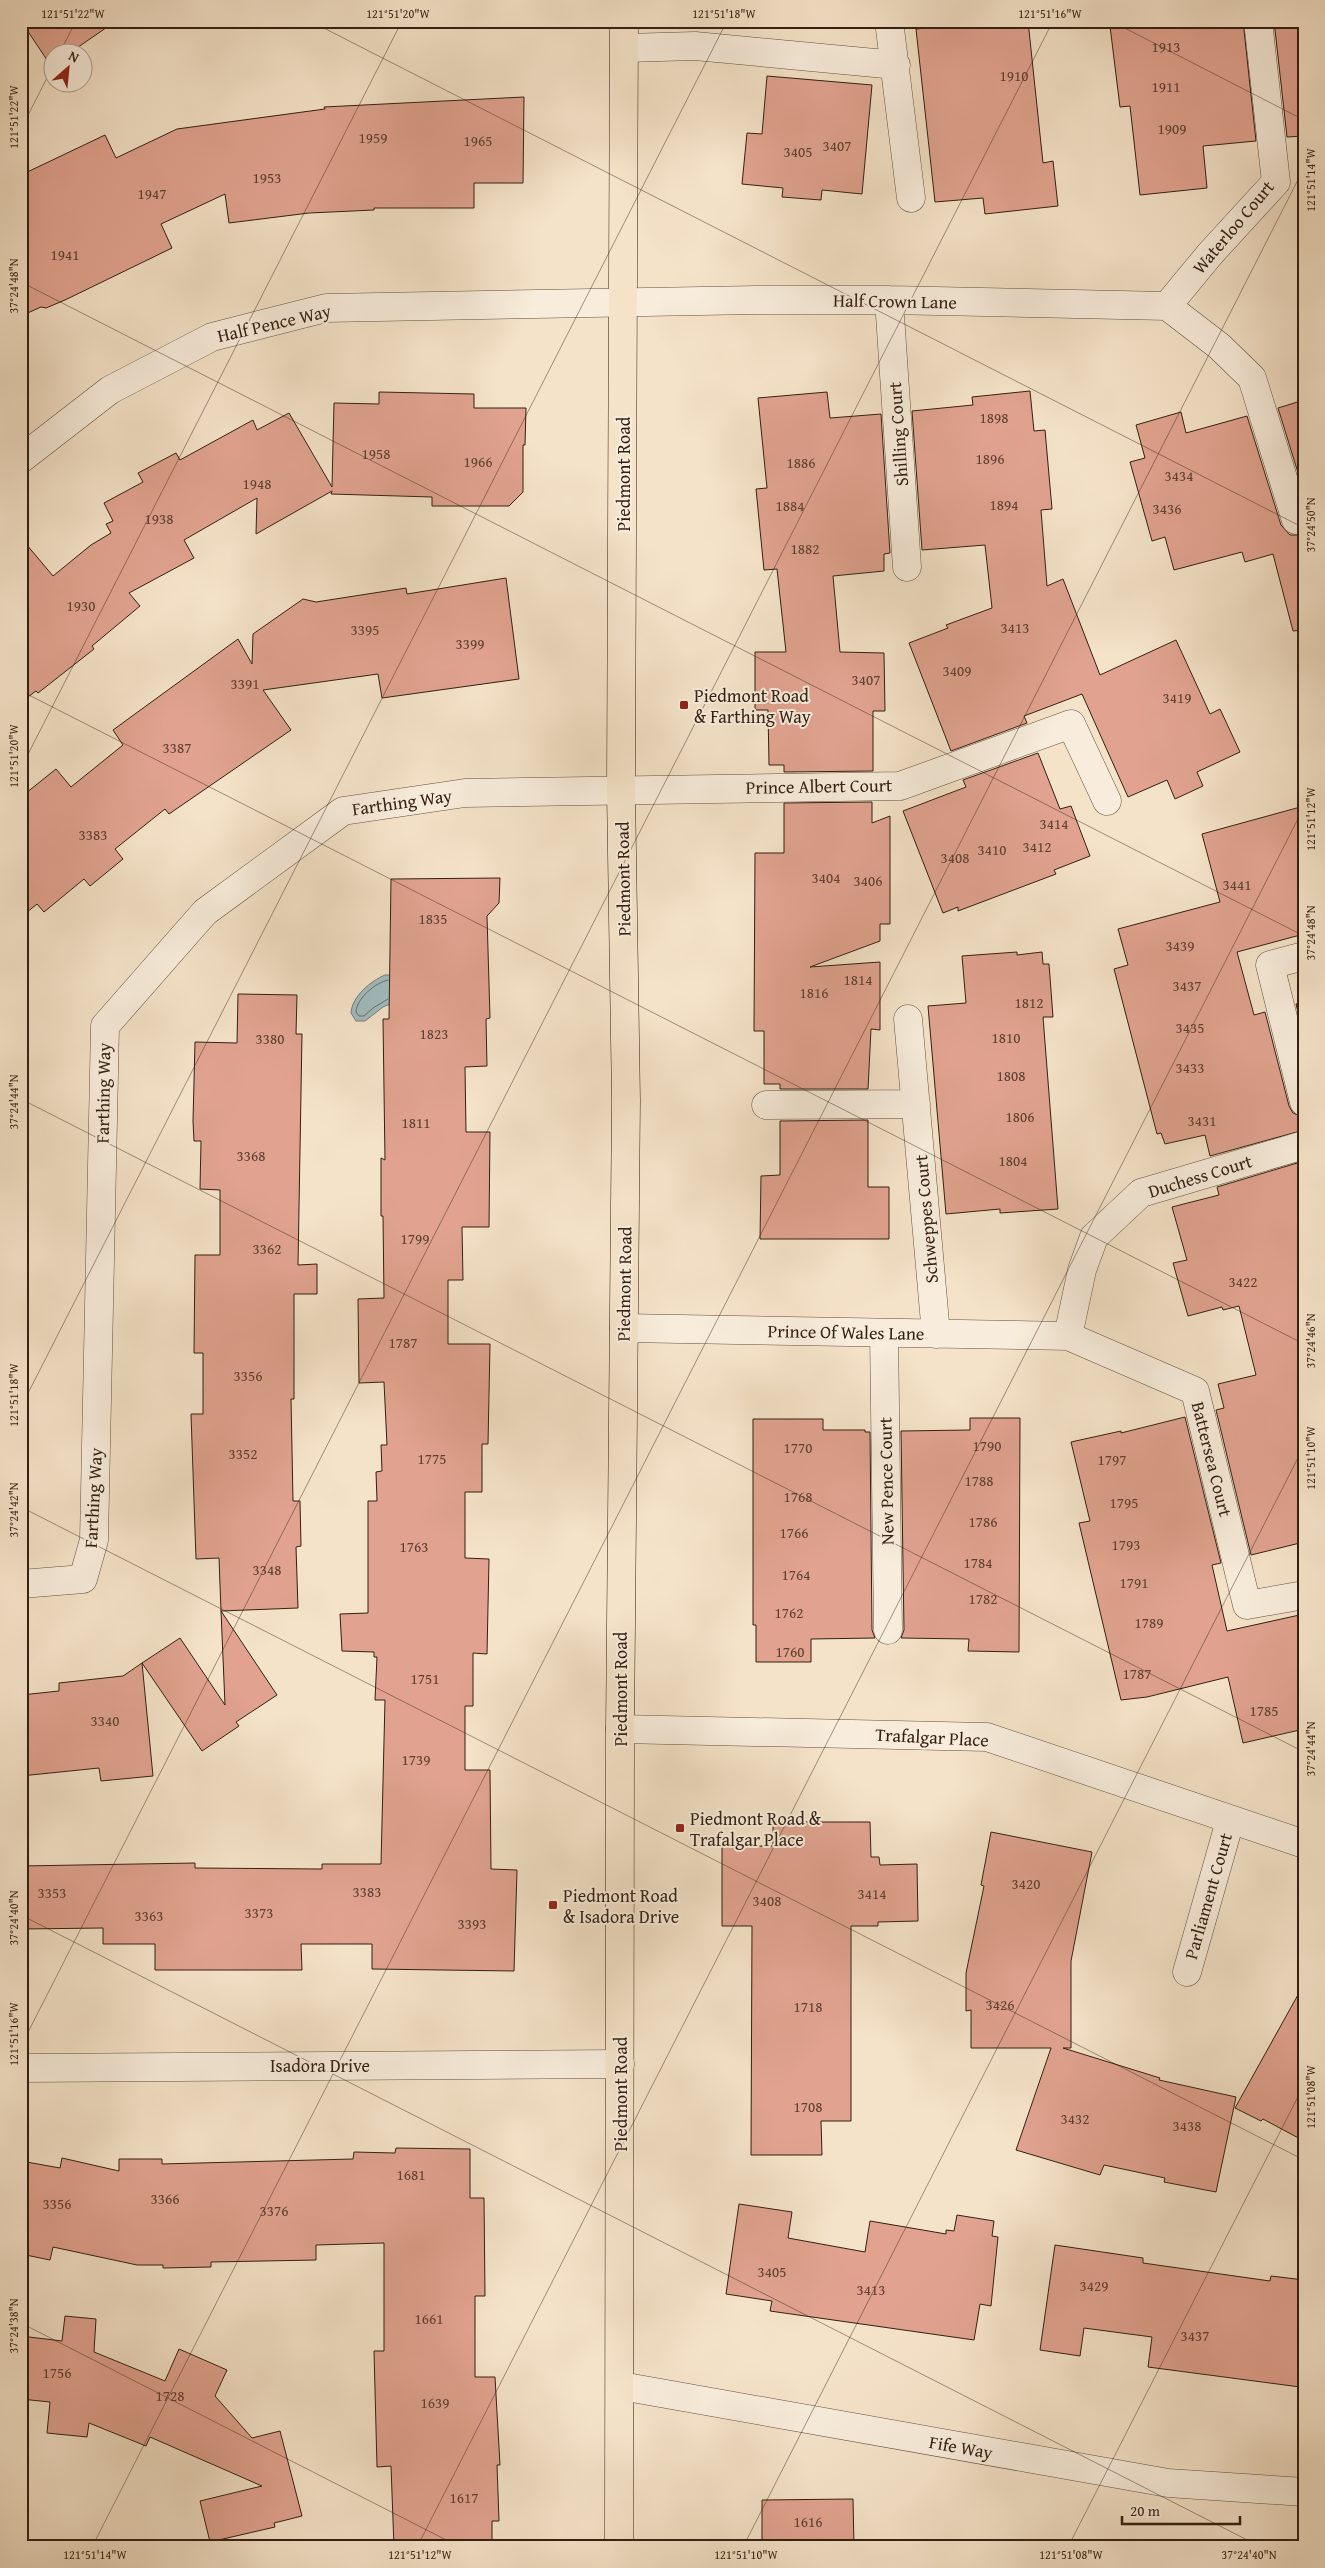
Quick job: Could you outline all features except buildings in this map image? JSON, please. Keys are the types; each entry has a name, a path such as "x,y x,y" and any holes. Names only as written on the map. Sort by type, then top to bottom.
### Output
{"main road":[{"name":"Piedmont Road","path":"620,2547 620,1729 626,1100 621,791 624,21"}],"street":[{"path":"889,21 896,65 911,198"},
{"name":"Waterloo Court","path":"1166,306 1210,254 1276,182 1258,21"},
{"path":"625,48 695,46 896,65"},
{"name":"Half Crown Lane","path":"624,301 889,300 1166,306"},
{"name":"Shilling Court","path":"889,300 907,567"},
{"name":"Half Pence Way","path":"21,460 110,390 212,337 326,308 624,301"},
{"path":"1166,306 1219,346 1252,378 1296,520 1304,519"},
{"name":"Prince Albert Court","path":"621,791 708,787 900,786 1071,724 1107,801"},
{"name":"Farthing Way","path":"21,1584 83,1580 94,1540 104,1026 205,912 343,811 465,793 621,791"},
{"path":"1304,956 1270,965 1304,1102"},
{"name":"Schweppes Court","path":"908,1019 936,1334"},
{"path":"766,1105 916,1104"},
{"name":"Duchess Court","path":"1068,1336 1082,1270 1094,1237 1141,1193 1304,1145"},
{"name":"Prince Of Wales Lane","path":"624,1328 1068,1336"},
{"name":"New Pence Court","path":"884,1333 888,1630"},
{"name":"Battersea Court","path":"1068,1336 1195,1392 1247,1605 1304,1595"},
{"name":"Trafalgar Place","path":"620,1729 987,1737 1304,1844"},
{"name":"Parliament Court","path":"1187,1972 1230,1820"},
{"name":"Isadora Drive","path":"21,2068 620,2064"},
{"name":"Fife Way","path":"621,2386 1168,2483 1304,2492"}],"water":[{"path":"385,975 391,975 395,1002 383,1007 365,1021 356,1021 351,1013 355,1001 368,985"}],"place":[{"name":"Piedmont Road & Farthing Way","path":"684,705"},
{"name":"Piedmont Road & Trafalgar Place","path":"680,1828"},
{"name":"Piedmont Road & Isadora Drive","path":"553,1905"}]}
